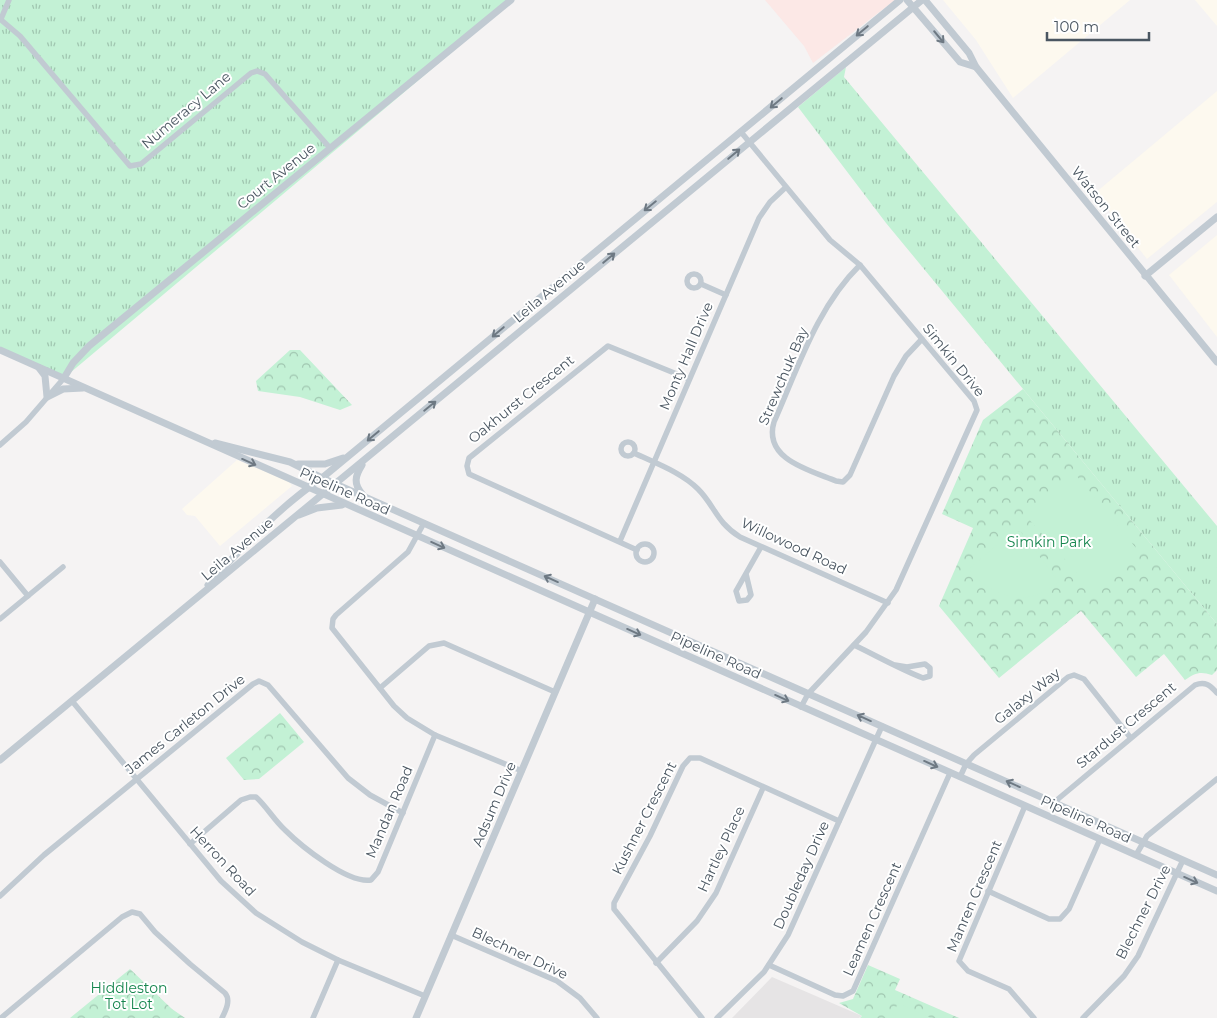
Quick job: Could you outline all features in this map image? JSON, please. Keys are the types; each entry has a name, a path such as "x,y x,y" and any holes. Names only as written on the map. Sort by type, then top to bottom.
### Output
{"street":[{"path":"0,19 9,0"},
{"name":"Court Avenue","path":"64,378 73,363 89,346 511,0"},
{"name":"Leila Avenue","path":"192,602 269,519 322,478 900,0"},
{"name":"Watson Street","path":"907,0 960,62 976,67"},
{"name":"Leila Avenue","path":"0,760 748,142 924,0"},
{"name":"Watson Street","path":"924,0 970,53 976,67 1217,362"},
{"name":"Numeracy Lane","path":"0,19 20,36 130,166 141,164 251,73 257,71 265,74 330,148"},
{"name":"Simkin Drive","path":"740,132 830,240 860,264 974,402 977,410 908,566 888,603 876,621 808,694 801,707"},
{"name":"Monty Hall Drive","path":"620,541 759,218 770,202 785,188"},
{"path":"1145,276 1217,217"},
{"name":"Strewchuk Bay","path":"860,264 837,290 824,313 774,422 772,441 776,449 788,460 836,481 843,482 850,475 900,365 922,339"},
{"path":"701,284 726,295"},
{"name":"Oakhurst Crescent","path":"637,550 469,474 467,466 469,458 608,346 690,380"},
{"name":"Pipeline Road","path":"0,350 1217,891"},
{"path":"38,366 45,376 47,397"},
{"path":"0,445 26,422 64,378"},
{"path":"47,397 63,389 86,388"},
{"name":"Pipeline Road","path":"205,441 290,462 322,478 1217,875"},
{"name":"Willowood Road","path":"634,452 687,479 704,495 719,521 728,530 761,547 888,603"},
{"path":"290,462 305,465 325,464 348,456"},
{"path":"365,459 355,478 358,490 365,497"},
{"path":"296,516 317,508 345,504"},
{"path":"424,523 408,552 333,619 332,628 380,688 407,718 435,735 522,771"},
{"path":"746,574 761,547"},
{"path":"0,562 28,596"},
{"path":"0,619 63,567"},
{"name":"Adsum Drive","path":"416,1018 595,599"},
{"path":"380,688 436,643 444,644 555,692"},
{"path":"854,645 895,666 924,678 930,676 930,668 925,664 907,667 895,666"},
{"name":"Galaxy Way","path":"960,778 966,764 974,755 1068,677 1074,675 1084,679 1130,736"},
{"name":"James Carleton Drive","path":"0,896 44,855 259,681 268,685 348,778 370,795 403,813"},
{"name":"Stardust Crescent","path":"1056,804 1058,799 1130,736 1195,685 1201,682 1207,684 1217,693"},
{"name":"Herron Road","path":"72,701 221,881 256,913 302,942 338,960 425,996"},
{"name":"Doubleday Drive","path":"718,1018 741,997 769,964 800,910 882,726"},
{"name":"Mandan Road","path":"190,844 241,800 250,797 256,798 284,830 321,859 356,879 365,881 375,877 435,735"},
{"name":"Kushner Crescent","path":"702,1018 617,916 614,903 650,836 683,766 690,758 700,758 839,821"},
{"name":"Leamen Crescent","path":"769,964 836,995 843,996 853,991 950,773"},
{"path":"1136,856 1142,842 1217,779"},
{"name":"Hartley Place","path":"656,963 697,921 716,893 764,788"},
{"name":"Manren Crescent","path":"1025,806 959,961 968,971 1009,989 1034,1018"},
{"path":"988,891 1049,919 1060,919 1069,909 1100,839"},
{"name":"Blechner Drive","path":"1083,1018 1124,976 1138,956 1183,860"},
{"path":"1,1018 122,917 132,912 140,914 155,932 225,993 228,998 228,1005 222,1018"},
{"name":"Blechner Drive","path":"451,935 556,981 580,998 597,1018"},
{"path":"313,1018 338,960"}],"shaded area":[{"path":"765,0 895,0 813,63 804,46"},
{"path":"943,0 1130,0 1013,98 976,40"},
{"path":"1195,0 1217,0 1217,26"},
{"path":"1217,91 1217,202 1147,259 1095,193"},
{"path":"1217,235 1217,337 1169,275"},
{"path":"237,460 288,481 292,486 220,546 195,516 187,515 182,509"},
{"path":"772,977 862,1016 859,1018 732,1018"}],"green space":[{"path":"0,0 514,0 64,378 0,349"},
{"path":"846,67 844,77 1217,526 1217,624 886,223 798,107"},
{"path":"290,350 300,350 352,405 340,410 300,397 258,391 256,381"},
{"name":"Simkin Park","path":"1023,389 1217,624 1217,670 1212,675 1198,673 1185,680 1164,654 1136,677 1081,611 999,678 939,606 973,528 942,514 983,420"},
{"path":"1076,475 1141,554 1093,591 1026,516"},
{"path":"1013,531 1021,532 1059,582 1039,594 1020,598 991,589 975,576 969,569"},
{"path":"280,713 304,742 259,779 244,780 226,758"},
{"path":"868,965 900,979 895,990 959,1018 860,1018 862,1016 839,1003 853,999"},
{"name":"Hiddleston Tot Lot","path":"130,969 172,1009 185,1018 70,1018"},
{"path":"898,1003 931,1018 891,1018"}]}
